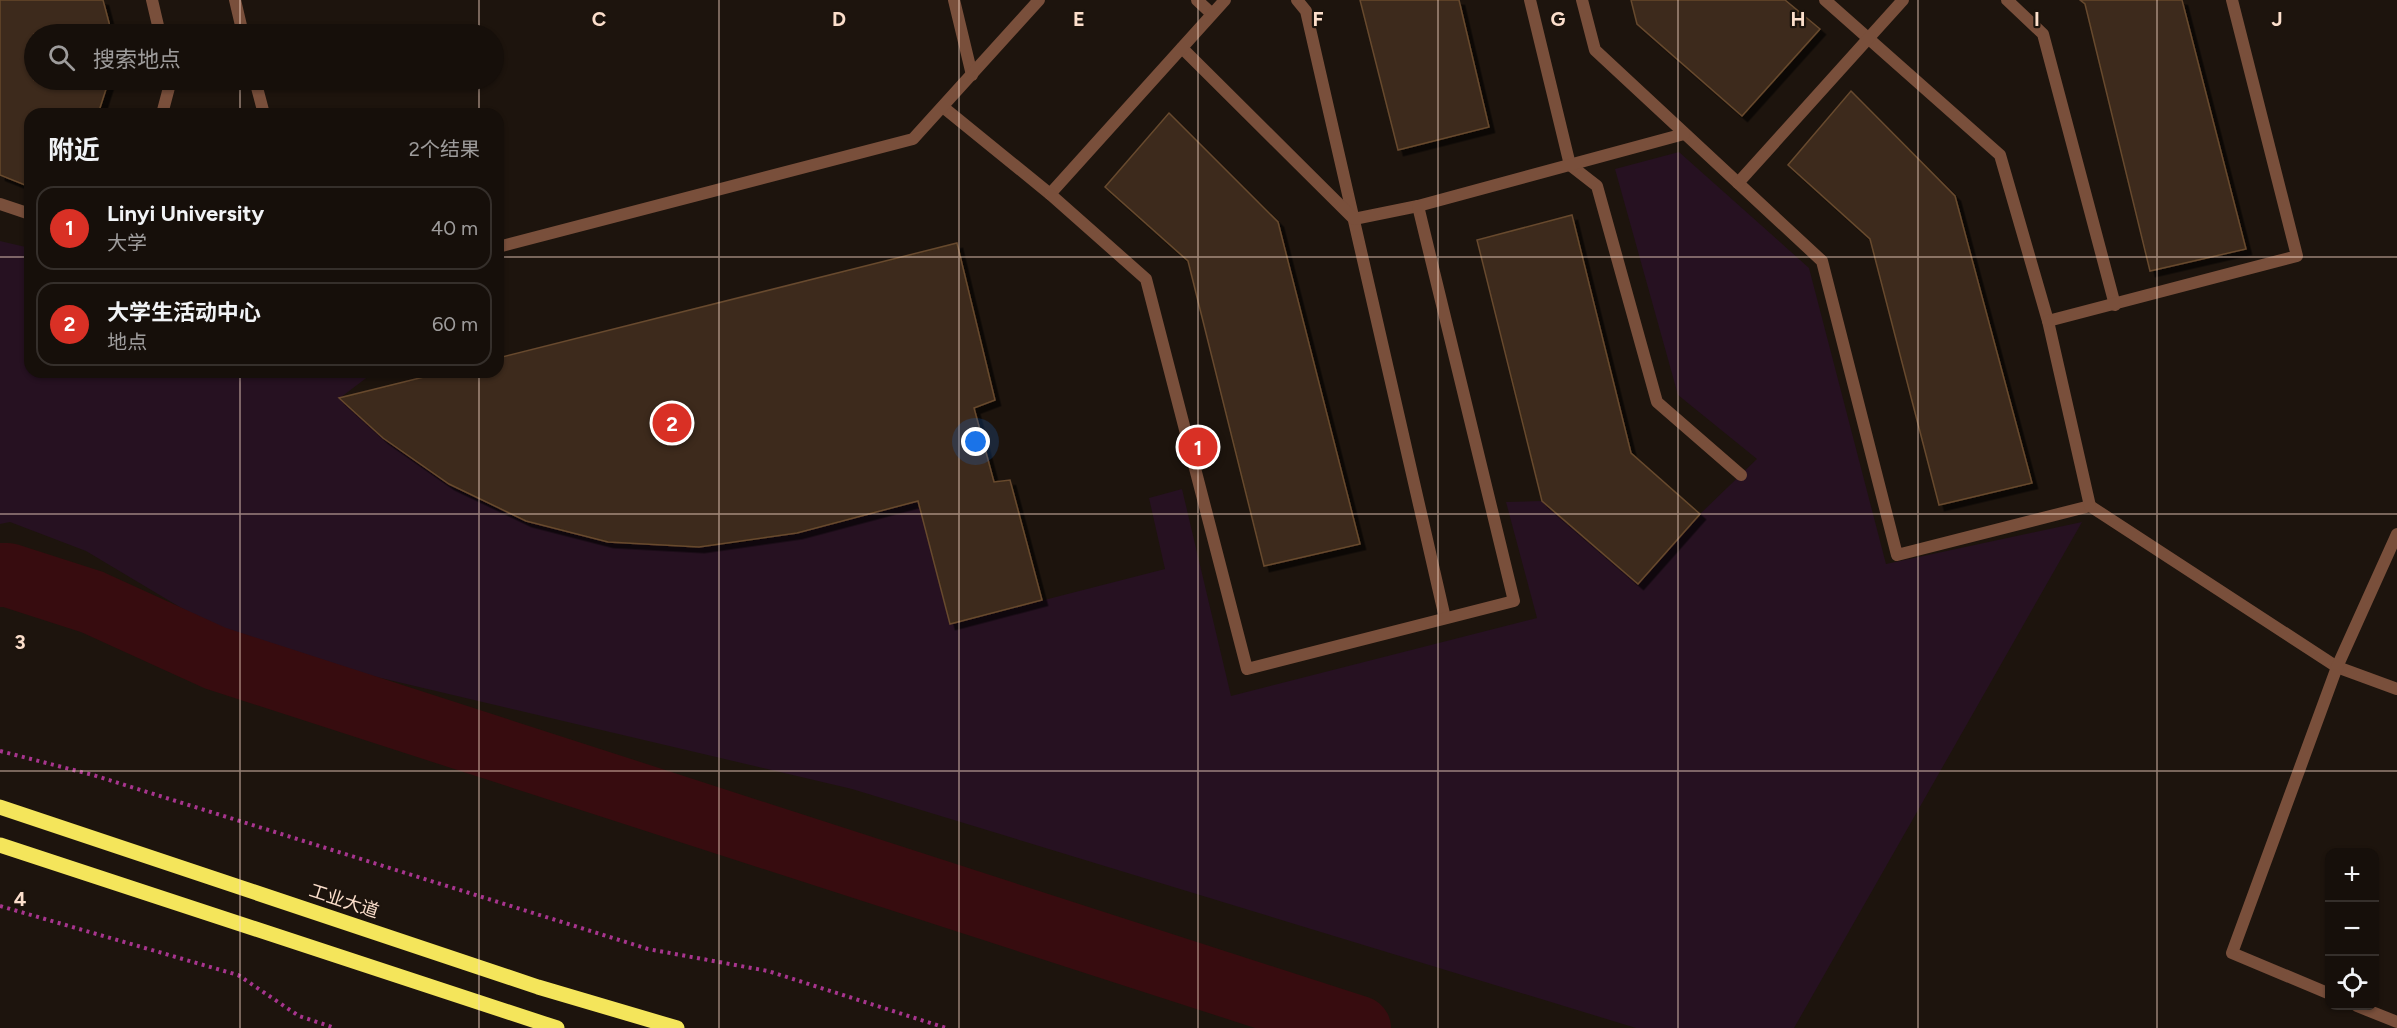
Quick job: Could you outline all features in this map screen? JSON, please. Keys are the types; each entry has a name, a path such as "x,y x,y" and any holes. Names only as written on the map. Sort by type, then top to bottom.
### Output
{"main road":[{"name":"工业大道","path":"0,807 538,987 677,1028"},
{"path":"0,845 556,1028"}],"street":[{"path":"152,0 158,24"},
{"path":"235,0 241,24"},
{"path":"954,0 972,75"},
{"path":"504,245 912,139 1039,0"},
{"path":"1197,0 1212,14"},
{"path":"1050,194 1225,0"},
{"path":"1297,0 1306,11 1445,618"},
{"path":"1530,0 1570,165 1597,186 1657,402 1741,475"},
{"path":"1582,0 1595,50 1822,261 1897,555 2090,506"},
{"path":"1826,0 2000,155 2048,321 2090,506 2337,667 2397,689"},
{"path":"1738,183 1903,0"},
{"path":"2007,0 2043,34 2115,305"},
{"path":"2048,321 2297,256 2232,0"},
{"path":"1182,48 1354,219"},
{"path":"164,108 168,90"},
{"path":"258,90 262,108"},
{"path":"943,107 1050,194 1146,279 1247,669 1514,601 1418,206"},
{"path":"1354,219 1418,206 1684,134"},
{"path":"0,204 24,212"},
{"path":"2325,992 2232,953 2337,667 2397,534"},
{"path":"2368,1010 2397,1022"}],"path":[{"path":"0,750 93,775 648,949 768,970 946,1028"},
{"path":"0,906 238,975 299,1016 335,1028"}],"shaded area":[{"path":"1679,152 1809,268 1886,564 2082,522 1794,1028 1636,1028 852,789 245,646 86,551 10,522 0,524 0,241 24,247 24,378 366,378 340,398 410,455 445,479 520,516 561,530 604,539 688,547 728,544 810,529 918,501 951,624 1165,569 1149,498 1182,489 1231,696 1537,618 1506,502 1542,501 1638,584 1700,514 1757,459 1678,395 1615,169"}],"building":[{"path":"0,0 103,0 109,24 24,24 24,90 106,90 100,108 24,108 24,185 0,175"},
{"path":"1360,0 1459,0 1489,127 1398,150"},
{"path":"1631,0 1785,0 1820,29 1742,116 1637,24"},
{"path":"2080,0 2182,0 2246,249 2150,271 2085,4"},
{"path":"1851,91 1955,196 2032,483 1939,505 1870,239 1788,165"},
{"path":"1169,113 1278,222 1360,544 1264,566 1188,261 1105,187"},
{"path":"1572,215 1631,453 1700,514 1638,584 1542,501 1477,240"},
{"path":"957,243 995,400 974,408 994,482 1010,480 1042,600 950,624 918,501 797,533 699,547 608,542 526,521 449,484 383,438 339,398 420,378 504,378 504,356"}],"waterway":[{"path":"0,575 8,575 92,602 215,658 1359,1028"}],"place":[{"name":"大学生活动中心","path":"672,423"},
{"name":"Linyi University","path":"1198,447"}]}
